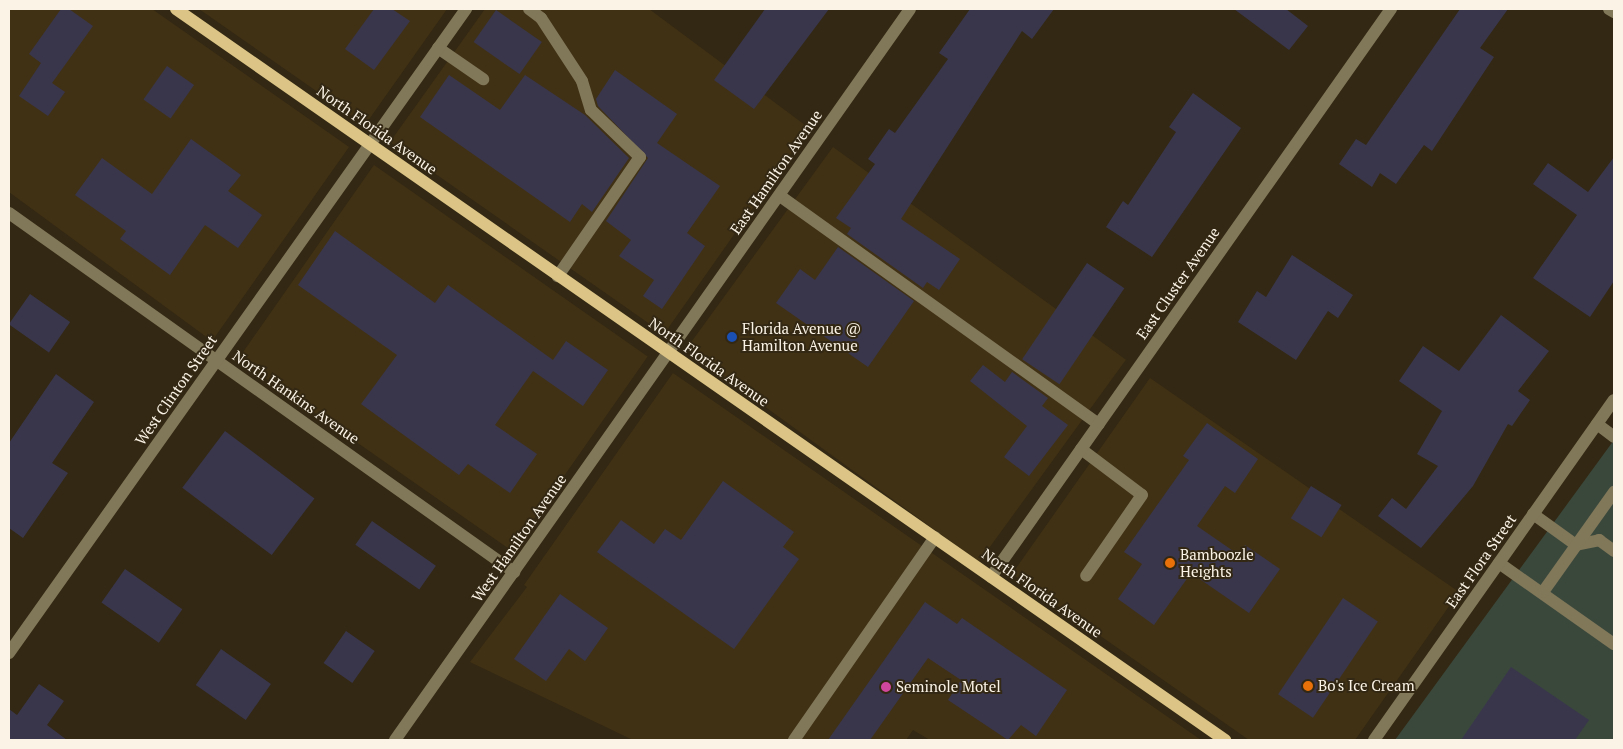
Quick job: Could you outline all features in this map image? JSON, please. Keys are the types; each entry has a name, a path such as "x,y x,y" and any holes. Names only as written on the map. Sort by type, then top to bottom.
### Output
{"main road":[{"name":"North Florida Avenue","path":"176,9 668,354 1225,740"}],"street":[{"name":"West Clinton Street","path":"9,653 466,9"},
{"path":"529,9 541,18 582,81 591,110 640,157 558,276"},
{"name":"East Hamilton Avenue","path":"668,354 910,9"},
{"name":"East Cluster Avenue","path":"991,577 1391,9"},
{"path":"1609,9 1614,12"},
{"path":"438,48 483,79"},
{"path":"780,196 1099,424"},
{"name":"North Hankins Avenue","path":"9,213 514,572"},
{"name":"West Hamilton Avenue","path":"395,740 668,354"},
{"name":"East Flora Street","path":"1374,740 1614,400"},
{"path":"1597,424 1614,436"},
{"path":"1081,449 1142,495 1086,576"},
{"path":"1543,592 1614,492"},
{"path":"1533,514 1576,545 1599,540 1614,551"},
{"path":"794,740 935,538"},
{"path":"1499,562 1614,644"}],"shaded area":[{"path":"9,9 152,9 349,147 212,341 9,192"},
{"path":"199,9 447,9 365,125"},
{"path":"485,9 649,9 809,128 664,334 390,142"},
{"path":"833,147 1126,360 979,562 686,349"},
{"path":"374,165 648,357 512,551 238,359"},
{"path":"673,373 1201,740 930,740 913,730 906,740 633,740 470,662 527,587 524,585"},
{"path":"1150,378 1459,592 1355,740 1249,740 1012,574"}],"green space":[{"path":"1614,440 1614,740 1395,740"}],"building":[{"path":"61,9 69,9 93,26 52,83 65,92 48,116 19,96 41,63 29,54"},
{"path":"374,9 392,9 410,21 374,70 345,49"},
{"path":"765,9 829,9 754,109 714,80"},
{"path":"970,9 1054,9 1032,39 1022,31 901,219 960,259 939,290 927,282 923,288 847,234 851,228 836,218 875,164 868,159 889,129 895,133 948,59 939,53"},
{"path":"1234,9 1286,9 1308,26 1289,50"},
{"path":"1460,9 1508,9 1480,48 1494,57 1432,151 1424,145 1396,184 1380,173 1372,187 1339,164 1356,139 1366,145"},
{"path":"496,10 542,42 520,74 474,42"},
{"path":"167,66 194,85 171,119 143,100"},
{"path":"615,70 677,114 657,143 720,186 687,233 705,246 662,309 643,296 654,280 619,256 631,240 606,221 648,158 598,106 596,99"},
{"path":"449,75 500,110 525,75 585,115 629,158 592,212 582,204 570,222 420,117"},
{"path":"1193,93 1241,128 1152,257 1106,227 1123,201 1128,205 1176,132 1169,127"},
{"path":"191,139 241,175 228,191 262,215 238,248 205,225 170,275 120,239 126,231 75,195 102,158 152,194"},
{"path":"1614,157 1614,281 1590,317 1533,278 1577,215 1533,184 1548,163 1588,192"},
{"path":"335,231 435,303 448,285 553,360 566,341 608,370 583,406 533,371 495,425 537,454 510,493 468,464 459,475 361,404 397,355 298,285"},
{"path":"838,247 914,301 868,367 776,303 800,269 815,280"},
{"path":"1292,255 1353,295 1338,318 1328,311 1296,360 1238,322 1257,291 1266,297"},
{"path":"1087,263 1124,288 1059,384 1022,359"},
{"path":"30,294 70,322 49,352 9,324"},
{"path":"1501,315 1549,351 1518,391 1530,400 1512,426 1508,424 1473,486 1421,548 1378,516 1392,498 1406,509 1438,466 1417,454 1442,411 1399,381 1423,346 1459,371"},
{"path":"983,365 1005,382 1012,372 1048,398 1042,406 1068,425 1029,476 1004,457 1027,426 970,381"},
{"path":"56,374 94,402 52,463 68,473 23,538 9,528 9,443"},
{"path":"1207,423 1258,459 1235,493 1225,486 1197,526 1239,555 1245,545 1280,569 1249,613 1191,573 1154,625 1118,599 1142,564 1124,552 1189,460 1183,456"},
{"path":"225,431 314,498 272,555 182,488"},
{"path":"723,481 794,532 783,547 799,559 734,649 597,552 621,520 654,544 665,529 681,540"},
{"path":"1311,486 1342,505 1321,537 1291,518"},
{"path":"372,521 436,566 419,589 355,545"},
{"path":"125,569 182,609 159,643 101,603"},
{"path":"560,594 608,628 585,661 569,649 546,681 514,659"},
{"path":"1343,598 1378,621 1313,718 1278,694"},
{"path":"925,602 957,624 962,618 1067,690 1036,736 1021,725 1008,740 948,700 961,680 928,658 870,740 828,740"},
{"path":"346,631 375,651 352,683 324,663"},
{"path":"221,649 271,684 246,720 196,685"},
{"path":"1511,667 1589,720 1575,740 1461,740"},
{"path":"39,684 64,701 47,725 67,740 9,740 9,709 17,715"}],"place":[{"name":"Florida Avenue @ Hamilton Avenue","path":"732,337"},
{"name":"Bamboozle Heights","path":"1170,563"},
{"name":"Bo's Ice Cream","path":"1308,686"},
{"name":"Seminole Motel","path":"886,687"}]}
